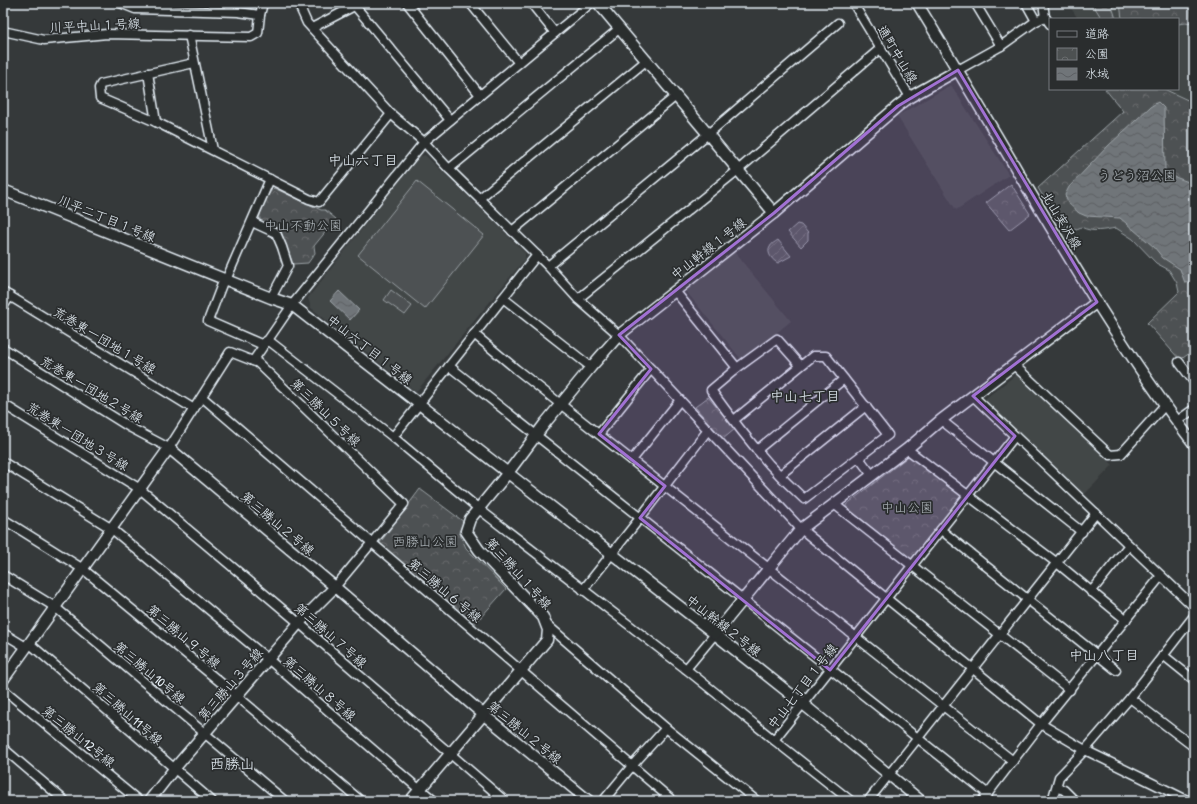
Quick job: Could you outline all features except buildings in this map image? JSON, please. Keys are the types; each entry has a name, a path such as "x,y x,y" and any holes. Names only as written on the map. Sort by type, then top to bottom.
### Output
{"street":[{"path":"120,3 135,9 238,12 260,15"},
{"name":"川平中山１号線","path":"3,31 44,40 107,34 252,37 258,33 263,3"},
{"path":"298,3 307,24 391,114 424,142 449,169 548,266 578,299 619,335 801,530 1041,724 1085,750 1188,801"},
{"path":"406,3 480,95"},
{"path":"470,3 519,63"},
{"path":"531,3 555,33"},
{"path":"253,361 292,304 424,142 591,3"},
{"path":"598,3 774,213"},
{"name":"通町中山線","path":"853,3 910,97"},
{"name":"北山実沢線","path":"916,3 958,70 1063,248 1136,364 1194,444"},
{"path":"975,3 1001,46"},
{"path":"1026,3 1036,21"},
{"path":"958,70 1001,46 1036,21 1048,21 1043,3"},
{"path":"312,28 357,4 450,120"},
{"path":"548,266 708,134 838,23"},
{"path":"449,169 620,28"},
{"path":"189,35 213,150"},
{"path":"578,299 738,170 881,48"},
{"path":"480,198 647,60"},
{"path":"194,63 101,84 98,88 100,98 156,122 309,199 319,202 391,114"},
{"name":"中山幹線１号線","path":"479,509 591,367 619,335 774,213 894,109 910,97 958,70"},
{"path":"148,73 156,122"},
{"path":"512,231 676,96"},
{"path":"266,342 261,344 208,322 225,279 252,222 270,179"},
{"name":"川平二丁目１号線","path":"3,190 202,270"},
{"path":"252,222 276,233 288,266 271,298"},
{"path":"393,437 537,256"},
{"name":"中山六丁目１号線","path":"202,270 271,298 292,304 507,474"},
{"path":"675,291 737,368"},
{"path":"3,307 6,294"},
{"name":"荒巻東一団地１号線","path":"6,294 194,409"},
{"path":"503,298 591,367"},
{"path":"686,669 801,530 907,449 940,420 1097,302"},
{"path":"474,334 1013,761"},
{"path":"734,420 814,356 826,356 888,435 804,499 757,450 734,420 711,390 737,368 777,339 800,366"},
{"name":"中山七丁目１号線","path":"266,342 393,437 479,509 686,669 774,740 1015,436"},
{"name":"荒巻東一団地２号線","path":"3,348 131,428 169,448"},
{"name":"第三勝山５号線","path":"169,448 230,352 258,363 404,504 372,544 335,586"},
{"path":"1179,362 1194,381"},
{"path":"1014,365 1110,455 1121,454 1165,405"},
{"path":"449,366 988,794"},
{"path":"599,434 651,369"},
{"path":"757,450 844,379"},
{"path":"973,396 1194,607"},
{"name":"第三勝山６号線","path":"202,397 673,801"},
{"path":"632,460 680,400"},
{"name":"荒巻東一団地３号線","path":"3,404 140,489"},
{"path":"780,475 866,406"},
{"path":"1177,421 1194,409"},
{"path":"940,420 1082,532"},
{"path":"583,590 708,430"},
{"path":"3,680 169,448"},
{"name":"第三勝山２号線","path":"169,448 335,586 484,715 589,801"},
{"path":"907,449 1057,564 1126,620"},
{"path":"859,458 872,475"},
{"name":"第三勝山８号線","path":"3,462 112,529 268,659 420,790"},
{"name":"中山幹線２号線","path":"507,474 715,634 921,801"},
{"name":"第三勝山７号線","path":"140,489 299,623 505,801"},
{"path":"834,504 1070,690"},
{"name":"第三勝山１号線","path":"410,801 547,640 548,630 542,617 479,550 466,531 470,519 479,509"},
{"path":"868,801 1096,513"},
{"name":"第三勝山９号線","path":"3,519 83,569 361,801"},
{"path":"941,530 1116,670"},
{"path":"1091,592 1129,545"},
{"name":"第三勝山10号線","path":"3,575 55,607 285,801"},
{"path":"982,801 1041,724 1162,576"},
{"name":"第三勝山３号線","path":"149,801 174,768 299,623 335,586"},
{"path":"1052,801 1059,777 1085,750 1130,698 1194,616"},
{"path":"546,623 666,728 757,801"},
{"name":"第三勝山11号線","path":"3,633 28,645 212,801"},
{"path":"1163,655 1194,680"},
{"name":"第三勝山12号線","path":"3,689 139,801"},
{"path":"1130,698 1194,747"},
{"path":"603,801 666,728"},
{"path":"774,740 851,801"},
{"path":"3,748 65,801"},
{"path":"1057,788 1064,790 1075,801"},
{"path":"420,790 433,801"}],"highlighted area":[{"path":"958,70 1097,302 973,396 1015,436 830,670 640,518 665,486 599,434 651,369 619,335 774,213 898,106"}],"shaded area":[{"path":"1066,3 1194,3 1194,103 1166,90 1179,90 1179,18 1077,18"},
{"path":"951,85 1009,175 956,210 897,116"},
{"path":"425,155 525,253 525,259 416,392 311,308 308,298 418,157"},
{"path":"732,249 791,321 745,359 740,358 685,290"},
{"path":"1018,373 1113,465 1084,495 985,404 986,398"}],"green space":[{"path":"1092,3 1111,3 1116,18 1101,18"},
{"path":"1120,3 1191,3 1193,22 1179,24 1179,18 1122,18"},
{"name":"うどう沼公園","path":"1106,90 1166,90 1194,103 1194,350 1180,360 1147,323 1179,292 1177,283 1169,270 1156,263 1133,239 1116,228 1094,230 1081,227 1077,229 1062,227 1038,188 1123,111"},
{"path":"417,181 484,235 425,309 358,255"},
{"path":"1011,184 1030,214 1009,230 986,203"},
{"name":"中山不動公園","path":"274,188 321,210 325,210 336,219 314,246 315,253 308,263 293,264 280,229 260,221 260,212 269,194"},
{"path":"797,224 801,225 808,233 808,240 801,247 788,232"},
{"path":"778,240 791,256 778,263 772,259 769,254 769,249 771,245"},
{"path":"391,290 412,306 405,315 384,300"},
{"path":"708,397 735,429 723,439 695,407"},
{"name":"中山公園","path":"910,455 963,495 963,498 913,559 911,559 846,507 846,505"},
{"name":"西勝山公園","path":"420,489 464,522 459,532 466,548 506,589 472,627 379,544"}],"water":[{"path":"1158,102 1164,108 1165,170 1175,177 1194,184 1194,282 1185,283 1180,269 1163,258 1154,247 1120,218 1086,216 1079,213 1068,203 1065,195 1069,187 1108,146 1150,107"},
{"path":"339,291 359,310 350,320 330,301"}],"district":[{"name":"中山六丁目","path":"363,160"},
{"name":"中山七丁目","path":"805,396"},
{"name":"中山八丁目","path":"1104,655"},
{"name":"西勝山","path":"232,764"}]}
